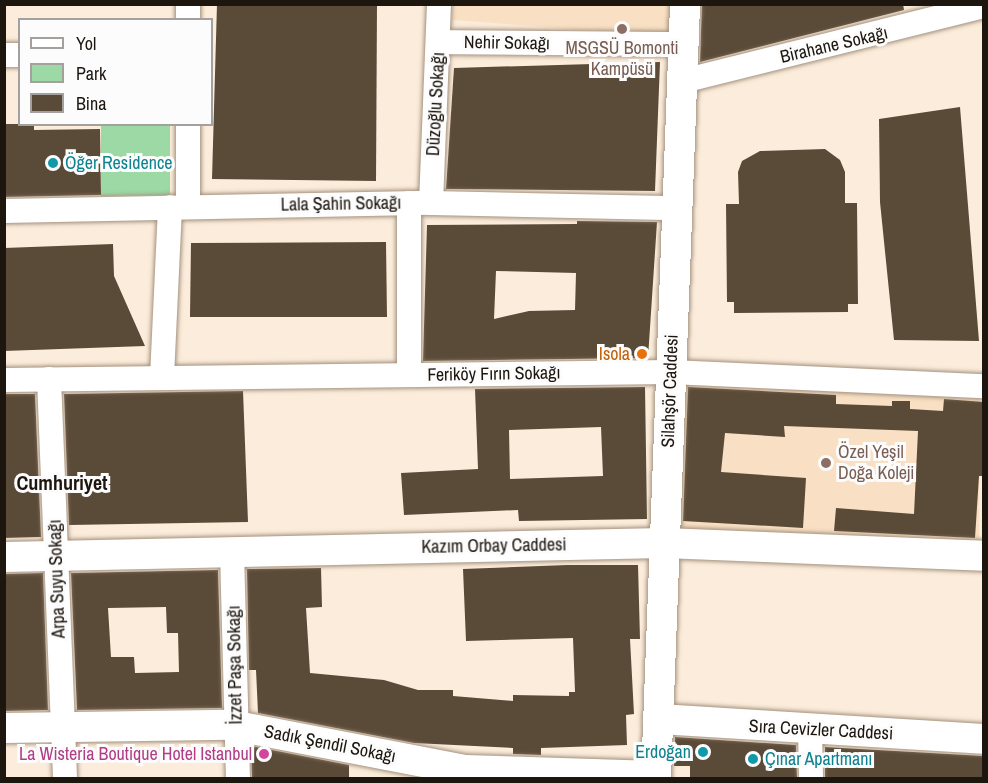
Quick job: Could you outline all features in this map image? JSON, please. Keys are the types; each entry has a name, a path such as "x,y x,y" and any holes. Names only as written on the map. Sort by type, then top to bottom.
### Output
{"street":[{"name":"Düzoğlu Sokağı","path":"409,375 420,203 439,42 439,4"},
{"name":"Silahşör Caddesi","path":"656,777 686,4"},
{"name":"Birahane Sokağı","path":"683,81 984,6"},
{"name":"Nehir Sokağı","path":"439,42 684,44"},
{"path":"162,377 166,356 188,126"},
{"name":"Lala Şahin Sokağı","path":"4,211 420,203 678,208"},
{"name":"Feriköy Fırın Sokağı","path":"4,380 671,372 984,386"},
{"name":"Arpa Suyu Sokağı","path":"49,379 65,778"},
{"name":"Kazım Orbay Caddesi","path":"4,557 664,543 984,556"},
{"name":"İzzet Paşa Sokağı","path":"232,551 238,778"},
{"name":"Sıra Cevizler Caddesi","path":"658,719 984,739"},
{"name":"Sadık Şendil Sokağı","path":"4,728 237,726 465,770 656,777"},
{"path":"810,730 811,778"}],"shaded area":[{"name":"MSGSÜ Bomonti Kampüsü","path":"452,5 680,5 679,37 452,20"},
{"name":"Özel Yeşil Doğa Koleji","path":"676,380 980,392 979,548 670,534"}],"green space":[{"path":"101,126 170,126 170,195 101,196"}],"building":[{"path":"217,4 377,4 376,181 212,179"},
{"path":"702,4 903,4 904,10 700,62"},
{"path":"660,62 655,191 446,189 454,68"},
{"path":"960,107 979,341 894,340 880,202 879,119"},
{"name":"Öğer Residence","path":"4,124 34,126 34,130 100,129 101,195 4,197"},
{"path":"825,149 840,160 845,172 845,203 857,203 858,304 848,304 848,312 734,313 734,302 727,302 726,204 739,204 738,172 742,161 760,151"},
{"path":"577,221 657,222 648,358 423,361 427,225 577,224","holes":["496,271 576,273 575,310 529,311 494,319"]},
{"path":"386,242 387,317 190,317 191,243"},
{"path":"113,244 114,276 145,346 4,351 4,248"},
{"path":"645,387 647,519 519,521 518,510 404,515 401,473 478,469 475,389","holes":["601,427 603,476 510,479 509,430"]},
{"path":"688,387 836,395 836,404 892,406 892,401 910,401 910,409 943,411 944,399 984,402 984,476 979,476 975,538 834,531 836,508 914,514 918,431 784,426 785,437 725,433 721,472 806,478 803,528 683,521"},
{"path":"243,391 248,522 69,525 64,394"},
{"path":"4,394 35,394 41,537 4,538"},
{"path":"638,565 640,639 630,639 634,714 626,715 627,745 541,748 541,755 513,754 513,748 414,743 258,713 256,670 249,670 247,569 321,568 322,607 306,608 310,673 384,680 418,690 453,690 453,696 513,701 513,695 569,696 569,692 575,692 573,638 466,641 463,569"},
{"path":"218,570 222,708 77,710 71,573","holes":["166,607 167,633 178,633 179,672 135,673 134,657 111,657 108,608"]},
{"path":"43,573 48,710 4,711 4,574"},
{"path":"675,737 796,745 797,778 690,778 690,766 674,766"},
{"path":"251,746 349,765 349,778 252,778"},
{"path":"825,747 984,756 984,778 825,778"}],"place":[{"name":"MSGSÜ Bomonti Kampüsü","path":"622,29"},
{"name":"Öğer Residence","path":"53,163"},
{"name":"Isola","path":"642,354"},
{"name":"Özel Yeşil Doğa Koleji","path":"826,463"},
{"name":"Erdoğan","path":"703,752"},
{"name":"La Wisteria Boutique Hotel Istanbul","path":"264,754"},
{"name":"Çınar Apartmanı","path":"753,759"}],"district":[{"name":"Cumhuriyet","path":"62,482"}]}
